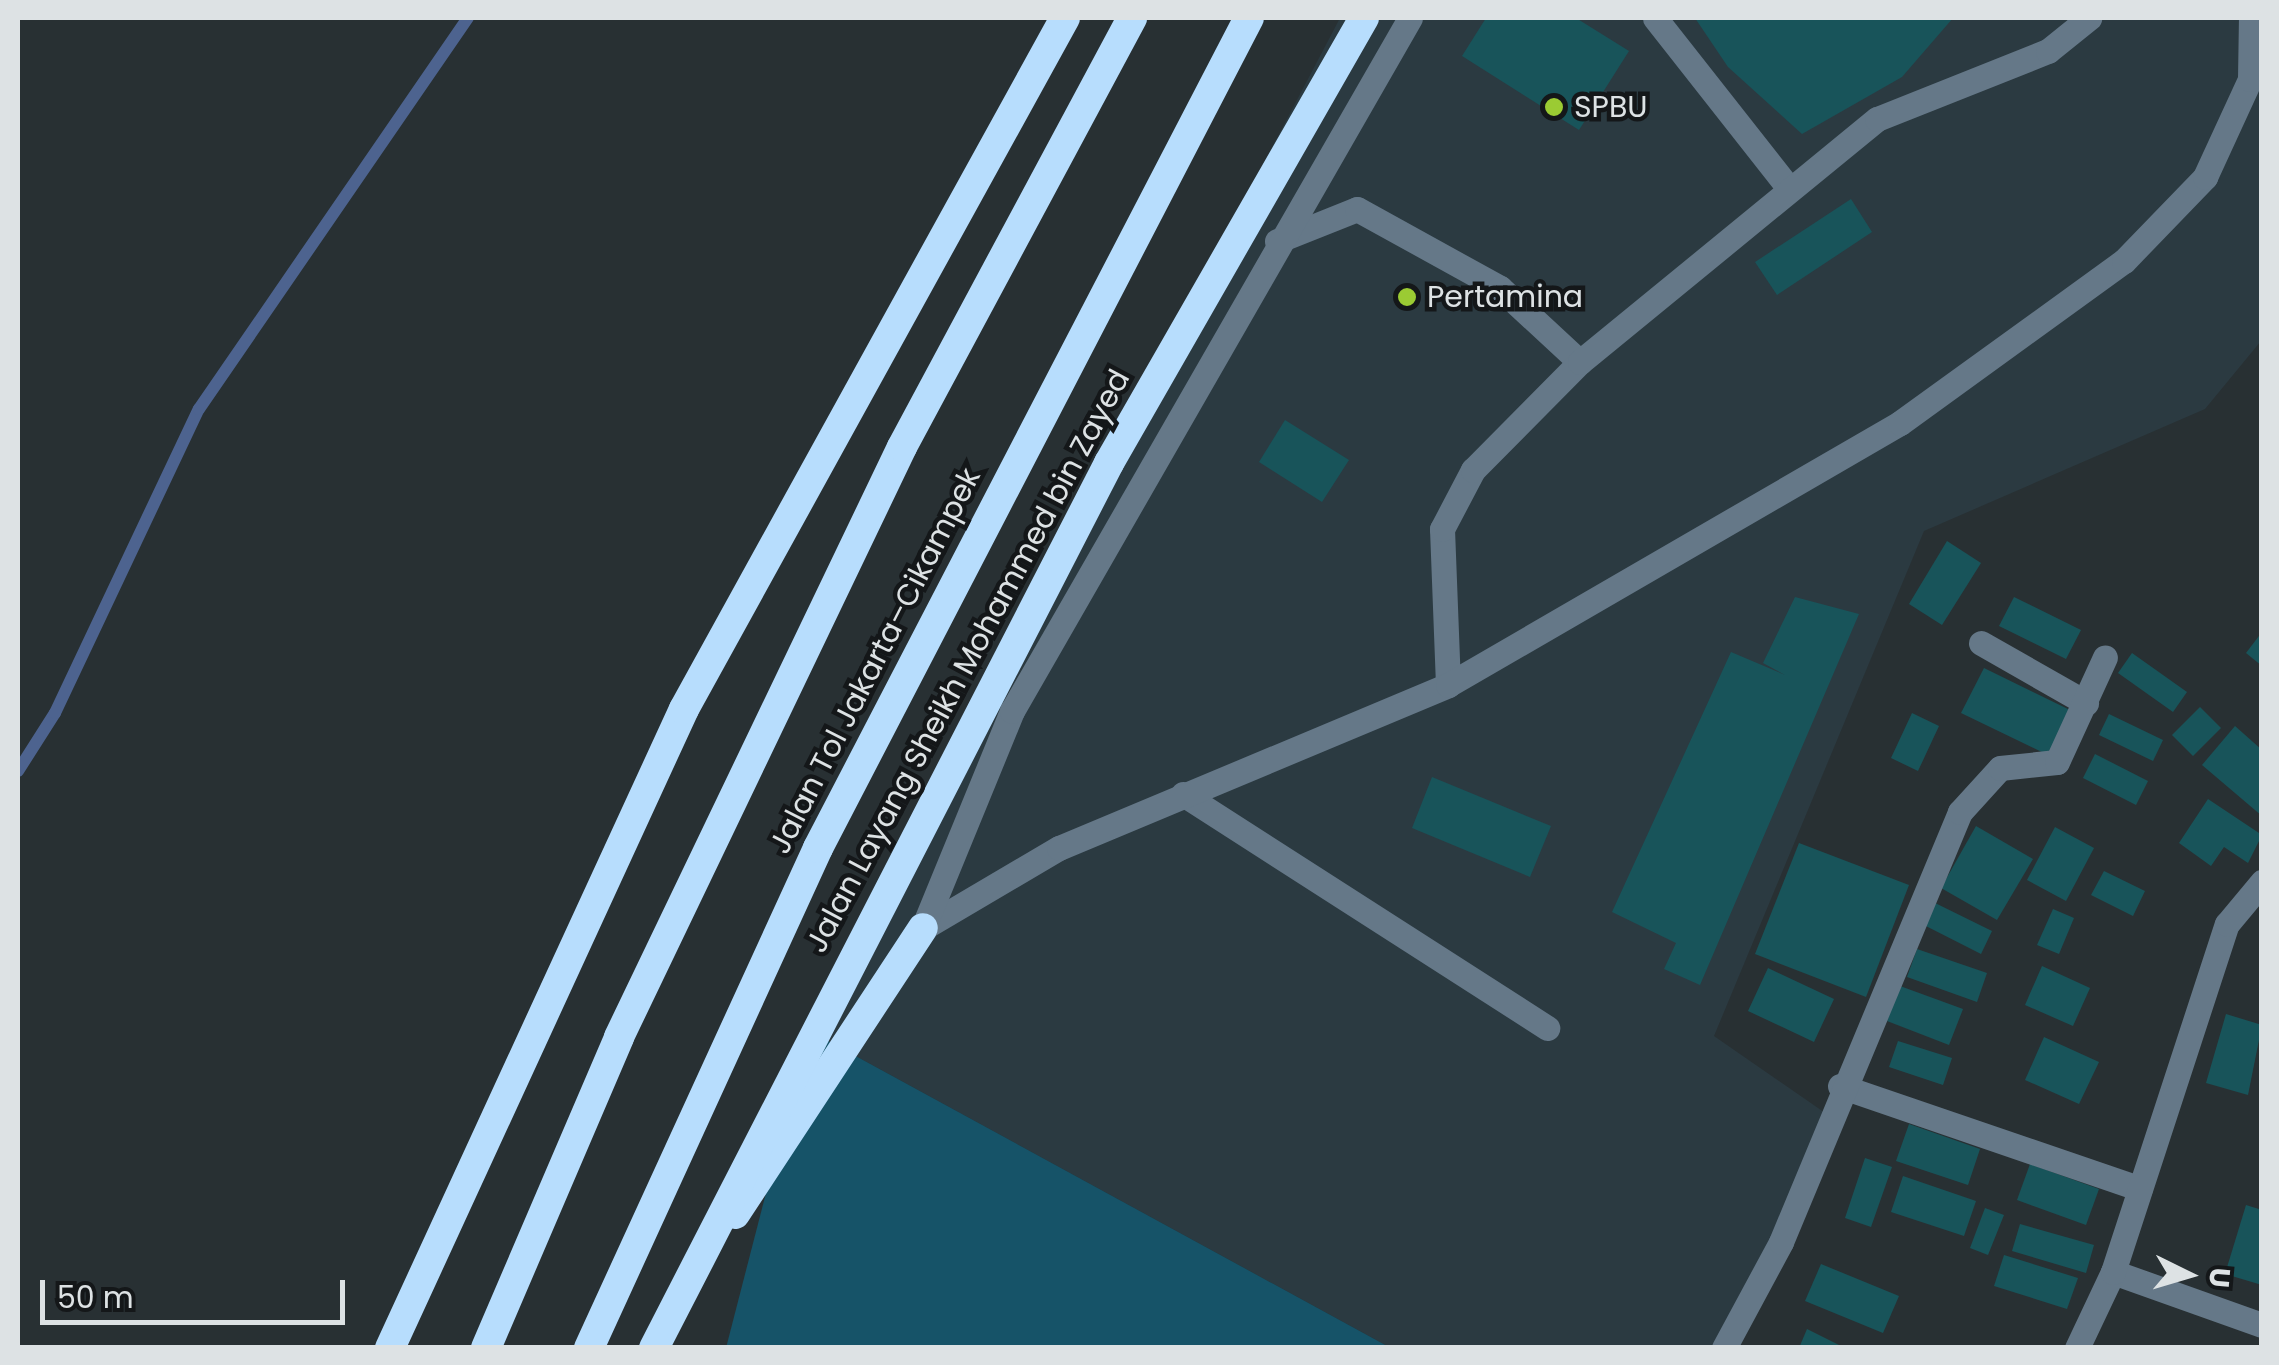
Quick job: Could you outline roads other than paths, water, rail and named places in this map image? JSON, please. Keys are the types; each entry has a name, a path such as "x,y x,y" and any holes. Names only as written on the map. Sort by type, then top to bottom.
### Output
{"highway":[{"path":"390,1348 684,709 1065,18"},
{"name":"Jalan Tol Jakarta–Cikampek","path":"486,1348 619,1037 902,447 1132,18"},
{"name":"Jalan Tol Jakarta–Cikampek","path":"589,1348 818,848 1248,18"},
{"name":"Jalan Layang Sheikh Mohammed bin Zayed","path":"654,1348 1100,481 1364,18"},
{"path":"637,1348 923,928"}],"street":[{"path":"923,928 1012,711 1275,242 1410,18"},
{"path":"1655,18 1788,187"},
{"path":"1448,685 1442,529 1473,470 1580,362 1788,187 1877,119 2048,51 2090,18"},
{"path":"923,928 1060,848 1448,685 1900,423 2124,261 2204,176 2256,70 2252,18"},
{"path":"1275,242 1357,209 1500,288 1580,362"},
{"path":"1981,643 2086,703"},
{"path":"1724,1348 1781,1242 1840,1086 1980,780 2000,768 2058,762 2105,657"},
{"path":"1183,794 1547,1028"},
{"path":"2078,1348 2114,1272 2228,924 2262,882"},
{"path":"1840,1086 2140,1189"},
{"path":"2114,1272 2262,1325"}],"waterway":[{"path":"18,771 55,713 199,409 468,18"}],"place":[{"name":"SPBU","path":"1554,107"},
{"name":"Pertamina","path":"1407,297"}]}
